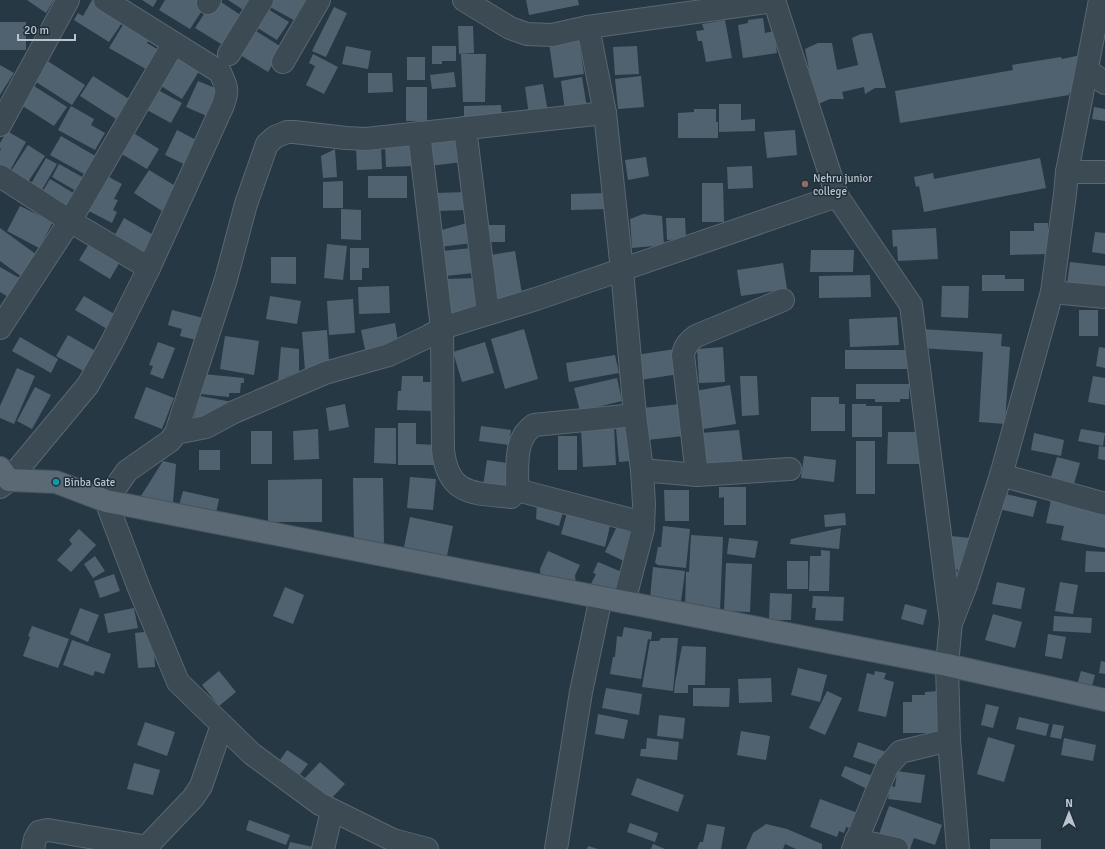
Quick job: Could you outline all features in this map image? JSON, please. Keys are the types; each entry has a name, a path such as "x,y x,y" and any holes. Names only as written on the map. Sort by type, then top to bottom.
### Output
{"main road":[{"path":"3,478 56,482 106,500 947,665 1105,700"}],"street":[{"path":"1,119 68,0"},
{"path":"3,478 88,385 149,268 227,94 227,88 220,72 105,0"},
{"path":"228,54 262,0"},
{"path":"283,62 319,0"},
{"path":"464,0 510,28 527,34 552,35 588,27 774,1 837,196 911,305 951,622 947,665 949,740 958,849"},
{"path":"951,622 966,585 1001,475 1052,292 1067,172 1100,0"},
{"path":"588,27 605,113 642,470 644,504 643,523 624,602"},
{"path":"0,328 70,221 174,43"},
{"path":"1087,70 1105,83"},
{"path":"421,848 394,840 320,804 252,754 178,682 139,588 106,500 127,471 170,441 176,433 226,279 246,204 267,144 275,137 287,132 294,132 366,139 605,113"},
{"path":"465,128 488,314"},
{"path":"419,133 442,328 444,462 450,475 459,487 477,494 511,497 517,490 518,447 528,429 534,425 636,415"},
{"path":"1067,172 1105,172"},
{"path":"0,176 70,221 149,268"},
{"path":"176,433 206,427 234,412 325,373 389,355 429,336 442,328 536,299 837,196"},
{"path":"1052,292 1105,297"},
{"path":"696,475 683,355 685,348 688,342 696,336 783,300"},
{"path":"642,470 696,475 790,469"},
{"path":"1001,475 1105,504"},
{"path":"517,490 643,523"},
{"path":"556,849 581,692 601,598"},
{"path":"33,849 35,839 39,832 48,830 147,848 201,786 222,725"},
{"path":"897,849 855,844 887,767 893,758 900,752 949,740"},
{"path":"323,849 332,811"}],"building":[{"path":"27,0 54,0 46,13"},
{"path":"92,0 124,20 109,42 74,20 78,13 83,16"},
{"path":"142,0 157,0 153,7"},
{"path":"165,0 196,0 205,6 190,29 159,10"},
{"path":"213,0 218,0 245,18 226,47 195,28"},
{"path":"228,0 257,0 248,13"},
{"path":"273,0 310,0 301,24 270,7"},
{"path":"526,0 578,0 579,5 529,15"},
{"path":"263,6 289,22 277,40 251,24"},
{"path":"334,7 347,13 326,57 312,51"},
{"path":"127,18 153,33 147,43 162,52 151,72 109,48"},
{"path":"763,18 765,33 774,31 777,53 743,58 738,25 748,23 748,20"},
{"path":"725,20 732,58 706,62 702,41 698,41 696,31 704,30 702,24"},
{"path":"0,22 26,22 26,50 0,50"},
{"path":"458,26 473,26 474,53 459,54"},
{"path":"253,29 283,48 268,72 237,53"},
{"path":"872,33 886,88 875,88 865,94 864,87 842,92 844,99 830,99 816,105 805,49 818,43 832,43 837,70 858,65 852,38 861,34"},
{"path":"579,39 584,74 554,78 549,43"},
{"path":"346,46 371,51 368,69 342,64"},
{"path":"432,46 456,46 456,61 442,61 442,64 432,64"},
{"path":"637,46 639,74 615,75 613,47"},
{"path":"175,53 201,68 182,99 156,83"},
{"path":"313,54 338,67 324,94 306,85 315,66 309,63"},
{"path":"461,54 486,54 485,102 463,102"},
{"path":"1081,55 1076,92 1069,93 1069,95 900,123 895,91 1013,70 1012,65 1061,57 1062,59"},
{"path":"407,57 425,57 425,80 407,80"},
{"path":"46,60 85,85 72,105 33,80"},
{"path":"0,65 14,73 0,95"},
{"path":"454,72 456,87 432,89 430,75"},
{"path":"368,73 392,73 393,92 368,93"},
{"path":"93,76 129,99 116,119 80,96"},
{"path":"641,76 644,107 618,109 615,79"},
{"path":"582,77 587,108 565,111 561,81"},
{"path":"198,81 220,90 209,117 186,107"},
{"path":"543,84 548,112 529,115 525,87"},
{"path":"34,86 67,107 54,126 21,105"},
{"path":"406,87 427,87 427,121 406,121"},
{"path":"156,89 182,103 171,123 145,109"},
{"path":"719,104 741,104 741,120 755,119 755,131 719,132"},
{"path":"501,105 502,118 464,119 464,106"},
{"path":"71,106 94,119 91,125 105,133 95,150 58,130"},
{"path":"1094,107 1105,109 1105,121 1092,119"},
{"path":"694,109 716,109 718,138 678,138 678,113 694,112"},
{"path":"177,130 198,141 186,165 165,155"},
{"path":"795,130 797,155 767,158 764,132"},
{"path":"7,131 26,142 8,174 0,169 0,143"},
{"path":"132,132 159,149 147,169 120,153"},
{"path":"61,136 97,157 86,175 50,155"},
{"path":"460,137 463,162 429,166 426,142"},
{"path":"28,145 45,156 26,185 9,174"},
{"path":"414,145 414,166 386,167 385,146"},
{"path":"356,146 381,146 382,169 357,170"},
{"path":"335,149 337,177 323,178 321,156"},
{"path":"646,157 649,176 628,180 625,160"},
{"path":"46,158 57,164 40,193 29,187"},
{"path":"1040,158 1046,188 924,212 919,186 916,187 914,177 933,173 934,179"},
{"path":"59,164 84,178 76,191 52,177"},
{"path":"752,166 753,188 728,189 727,167"},
{"path":"149,170 177,187 162,211 134,193"},
{"path":"105,175 122,184 114,199 118,200 113,210 117,212 112,223 83,208"},
{"path":"368,176 407,176 407,198 368,198"},
{"path":"50,179 75,194 66,209 41,194"},
{"path":"343,181 343,208 323,208 323,182"},
{"path":"702,183 723,183 724,222 702,222"},
{"path":"468,192 468,210 436,211 435,193"},
{"path":"608,193 608,209 571,210 571,194"},
{"path":"20,206 53,222 39,248 7,231"},
{"path":"341,209 361,210 361,240 341,239"},
{"path":"643,214 662,216 664,245 632,248 630,219"},
{"path":"124,218 157,237 145,259 112,240"},
{"path":"666,218 685,218 686,239 667,240"},
{"path":"467,223 472,243 440,247 438,231"},
{"path":"1034,223 1048,223 1050,254 1010,255 1010,231 1034,231"},
{"path":"488,225 505,225 505,242 488,242"},
{"path":"0,228 37,255 22,277 0,261"},
{"path":"936,228 938,259 898,261 897,246 893,247 892,230"},
{"path":"1095,232 1105,233 1105,254 1092,252"},
{"path":"90,242 121,260 110,279 79,260"},
{"path":"327,244 347,246 343,280 324,278"},
{"path":"350,248 369,248 369,268 362,268 362,280 350,280"},
{"path":"472,248 474,273 445,276 442,251"},
{"path":"811,250 854,250 853,272 810,272"},
{"path":"515,251 522,294 506,296 507,302 494,305 485,256"},
{"path":"271,257 296,257 296,284 271,283"},
{"path":"1070,262 1105,266 1105,288 1067,284"},
{"path":"783,263 787,289 741,296 737,270"},
{"path":"0,267 21,279 10,298 0,292"},
{"path":"870,275 871,297 819,298 819,276"},
{"path":"982,275 1005,275 1005,279 1024,279 1024,291 982,291"},
{"path":"478,278 479,313 446,323 445,279"},
{"path":"389,286 390,313 359,314 358,287"},
{"path":"942,286 969,286 968,318 941,317"},
{"path":"84,296 116,315 107,329 75,310"},
{"path":"270,296 301,301 297,324 266,319"},
{"path":"353,299 355,333 329,335 327,301"},
{"path":"172,310 207,319 201,341 180,336 182,329 168,325"},
{"path":"1079,310 1098,310 1098,336 1079,336"},
{"path":"897,317 899,345 850,347 849,319"},
{"path":"395,323 399,348 366,354 361,330"},
{"path":"524,329 538,379 505,389 491,339"},
{"path":"921,329 1002,334 1001,346 1010,347 1005,424 979,422 983,352 920,348"},
{"path":"327,330 329,361 305,370 302,332"},
{"path":"68,335 99,353 87,373 56,356"},
{"path":"225,336 259,341 254,375 220,369"},
{"path":"20,337 58,359 51,373 12,351"},
{"path":"158,342 175,348 163,379 150,374 153,366 149,365"},
{"path":"485,342 494,373 462,382 453,352"},
{"path":"281,347 299,349 299,374 293,374 285,377 286,381 278,382"},
{"path":"723,347 725,382 699,383 697,349"},
{"path":"1099,347 1105,348 1105,368 1096,366"},
{"path":"675,349 679,374 640,380 636,355"},
{"path":"845,350 910,350 910,369 845,369"},
{"path":"615,355 619,373 569,382 566,363"},
{"path":"17,368 35,376 14,424 0,418 0,406"},
{"path":"203,374 244,378 244,383 241,383 240,393 229,393 229,397 201,394"},
{"path":"402,376 423,376 423,382 434,382 433,411 397,410 398,391 401,391"},
{"path":"740,376 757,376 759,415 742,416"},
{"path":"1093,376 1105,378 1105,405 1088,402"},
{"path":"617,378 622,401 580,411 574,388"},
{"path":"856,384 909,384 909,399 900,399 900,402 875,402 875,399 856,399"},
{"path":"730,385 736,424 703,429 698,397 695,391"},
{"path":"35,387 51,395 32,429 17,421"},
{"path":"146,387 174,398 162,429 134,418"},
{"path":"200,396 232,402 193,421"},
{"path":"811,397 839,397 839,404 845,404 845,431 811,431"},
{"path":"345,404 349,427 329,431 326,408"},
{"path":"680,404 684,436 647,440 643,408"},
{"path":"852,404 882,406 882,437 852,437"},
{"path":"398,423 416,423 416,444 436,445 436,465 398,465"},
{"path":"481,426 511,430 509,445 479,441"},
{"path":"614,427 616,465 583,467 581,429"},
{"path":"630,427 632,461 619,462 616,428"},
{"path":"375,428 396,428 396,464 374,463"},
{"path":"318,429 319,459 294,460 293,431"},
{"path":"1081,429 1105,433 1103,446 1078,441"},
{"path":"739,430 743,464 703,467 700,433"},
{"path":"251,431 272,431 272,464 251,464"},
{"path":"888,432 923,432 922,464 887,464"},
{"path":"1034,433 1064,440 1061,456 1031,450"},
{"path":"558,436 577,436 577,470 558,470"},
{"path":"856,441 875,441 875,494 856,494"},
{"path":"1099,446 1105,447 1105,460 1098,459"},
{"path":"199,450 220,450 220,470 199,470"},
{"path":"804,456 836,460 834,482 801,478"},
{"path":"1057,457 1080,463 1074,484 1051,477"},
{"path":"487,460 514,464 510,490 483,486"},
{"path":"163,461 176,464 173,503 141,496"},
{"path":"410,477 436,479 433,510 407,508"},
{"path":"353,478 383,478 384,546 354,546"},
{"path":"322,479 322,522 268,522 268,480"},
{"path":"719,487 746,487 746,525 724,525 724,497 719,498"},
{"path":"664,490 689,490 689,521 665,521"},
{"path":"183,491 219,499 215,518 178,509"},
{"path":"1005,494 1037,501 1033,517 999,509"},
{"path":"1051,500 1105,510 1105,548 1061,540 1064,526 1046,523"},
{"path":"537,502 564,509 559,526 536,519"},
{"path":"567,513 610,526 605,547 561,534"},
{"path":"845,513 846,525 825,527 824,515"},
{"path":"410,517 453,526 447,556 404,547"},
{"path":"617,526 640,537 628,563 605,552"},
{"path":"663,526 690,529 686,568 658,565 655,563 658,547 661,547"},
{"path":"841,528 839,549 790,544 791,539"},
{"path":"79,529 96,545 71,572 57,560 72,544 69,540"},
{"path":"691,535 723,537 720,611 685,609 686,572 689,572"},
{"path":"951,536 970,538 967,570 948,569"},
{"path":"729,538 758,541 755,558 727,554"},
{"path":"821,550 830,551 829,591 809,591 810,556 821,556"},
{"path":"548,551 580,565 575,575 576,586 541,581 540,569"},
{"path":"1086,551 1105,552 1105,572 1085,572"},
{"path":"95,556 105,571 93,578 84,564"},
{"path":"787,561 808,561 808,589 787,589"},
{"path":"598,562 629,575 619,597 591,584 596,574 593,573"},
{"path":"726,563 752,564 750,612 724,611"},
{"path":"653,567 685,571 681,602 650,598"},
{"path":"114,574 120,591 100,598 94,581"},
{"path":"997,582 1025,588 1021,609 992,604"},
{"path":"1060,582 1078,585 1073,614 1055,611"},
{"path":"285,587 304,595 293,624 273,616"},
{"path":"770,593 792,594 791,620 769,620"},
{"path":"813,596 844,597 843,621 815,620 816,608 812,608"},
{"path":"905,604 927,610 923,625 901,619"},
{"path":"80,608 99,615 88,642 70,634"},
{"path":"134,608 138,628 108,633 104,614"},
{"path":"993,614 1022,622 1015,648 985,640"},
{"path":"1054,616 1092,618 1091,633 1053,631"},
{"path":"32,626 69,639 58,668 23,656 30,637 28,636"},
{"path":"624,627 652,632 651,640 648,639 641,679 610,674 613,657 615,657 617,636 622,637"},
{"path":"153,631 155,667 138,668 135,633"},
{"path":"1048,634 1066,637 1062,659 1045,656"},
{"path":"661,638 678,638 673,691 642,687 650,641 659,641"},
{"path":"72,640 111,654 104,674 95,671 93,676 63,665"},
{"path":"682,646 706,647 705,685 688,685 688,693 674,693 675,683"},
{"path":"1101,661 1105,662 1105,674 1099,673"},
{"path":"798,668 827,675 820,702 791,695"},
{"path":"219,671 236,692 219,706 202,685"},
{"path":"875,671 886,673 884,679 894,682 886,717 858,711 867,673 874,675"},
{"path":"1081,671 1095,675 1090,693 1076,689"},
{"path":"771,678 772,702 739,703 738,679"},
{"path":"606,688 642,694 639,715 602,708"},
{"path":"693,688 730,688 729,707 693,706"},
{"path":"827,691 842,698 825,735 809,728"},
{"path":"939,691 940,733 903,733 903,702 912,702 912,695 925,695 925,692"},
{"path":"986,704 999,707 993,728 981,725"},
{"path":"598,714 628,720 624,739 595,734"},
{"path":"659,715 685,718 683,739 657,736"},
{"path":"1019,717 1049,724 1046,736 1016,729"},
{"path":"145,722 175,732 167,756 137,745"},
{"path":"1053,724 1064,726 1061,739 1050,737"},
{"path":"741,731 770,736 766,760 737,755"},
{"path":"988,737 1015,745 1004,782 977,774"},
{"path":"647,738 679,742 677,760 640,756 641,749 646,749"},
{"path":"1064,738 1096,745 1093,761 1061,755"},
{"path":"858,742 889,753 883,767 853,757"},
{"path":"287,750 308,764 298,777 278,763"},
{"path":"320,762 345,784 329,801 304,779"},
{"path":"134,763 160,770 153,795 127,789"},
{"path":"845,766 876,777 869,790 841,776"},
{"path":"897,771 925,775 921,803 888,799 890,786 895,787"},
{"path":"637,778 684,795 678,812 631,795"},
{"path":"820,799 858,813 853,829 846,827 844,833 839,831 837,837 810,827"},
{"path":"889,806 942,825 935,845 914,838 910,849 878,837"},
{"path":"249,820 290,835 286,845 246,830"},
{"path":"630,823 658,833 655,842 627,832"},
{"path":"707,824 725,827 721,849 697,849 700,842 703,842"},
{"path":"766,824 787,829 822,844 822,849 796,849 785,844 783,849 746,849 753,833"},
{"path":"990,839 1041,839 1041,849 990,849"},
{"path":"290,842 318,848 318,849 288,849"},
{"path":"653,844 665,849 651,849"},
{"path":"588,846 598,849 587,849"}],"place":[{"name":"Nehru junior college","path":"805,184"},
{"name":"Binba Gate","path":"56,482"}]}
